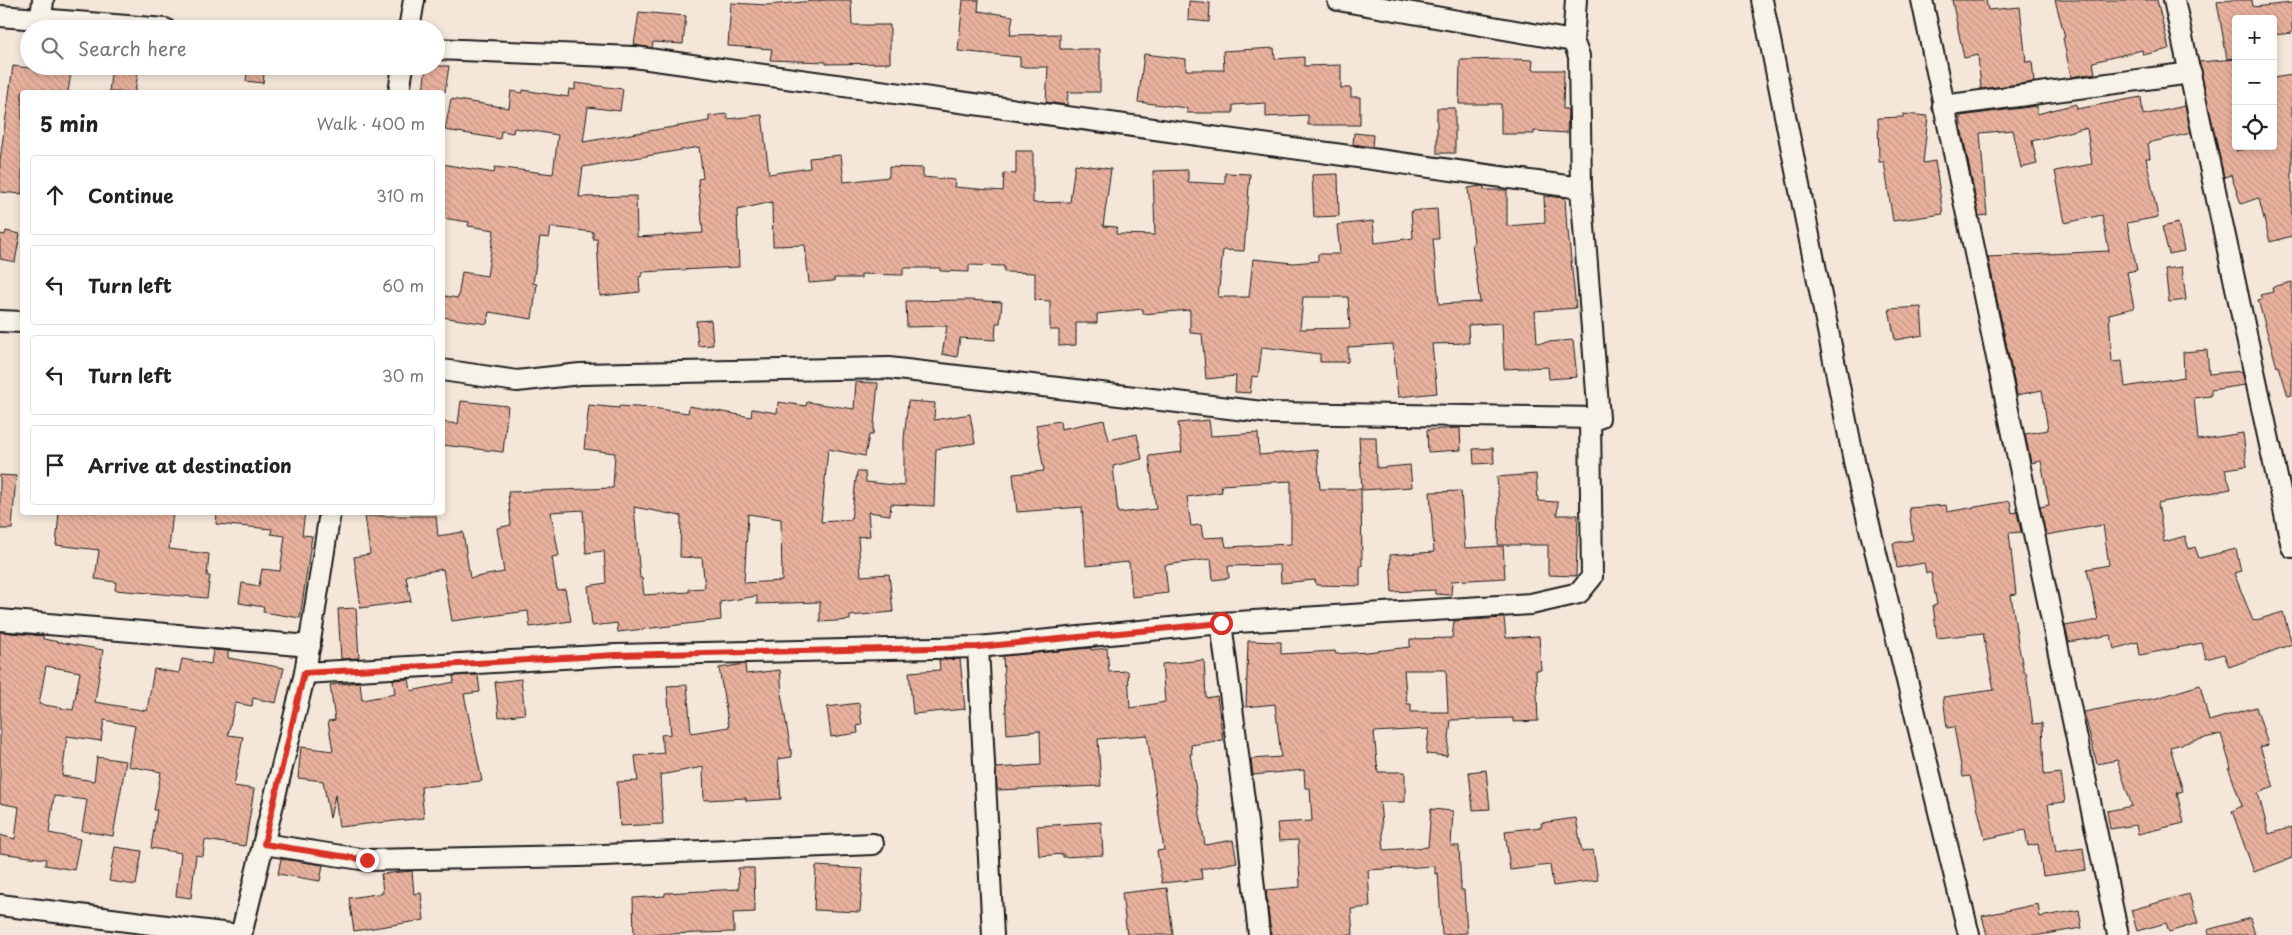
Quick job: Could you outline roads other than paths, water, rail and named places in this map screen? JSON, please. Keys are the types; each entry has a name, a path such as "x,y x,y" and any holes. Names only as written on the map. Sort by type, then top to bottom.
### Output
{"street":[{"path":"411,20 414,0"},
{"path":"1338,0 1573,41"},
{"path":"445,370 517,381 580,374 889,368 1271,413 1599,418 1581,188 1579,56 1573,41 1576,0"},
{"path":"1762,0 1856,471 1969,935 1960,935"},
{"path":"1922,0 2118,935"},
{"path":"2174,0 2292,546"},
{"path":"0,16 42,9 110,20"},
{"path":"445,49 634,57 1581,188"},
{"path":"1943,106 2190,73"},
{"path":"399,90 402,75"},
{"path":"0,321 20,322"},
{"path":"304,673 616,655 978,647 1221,623 1531,604 1579,593 1592,577 1590,418"},
{"path":"0,905 240,935 264,844 310,646 330,515"},
{"path":"0,620 310,646"},
{"path":"1221,623 1247,823 1259,935"},
{"path":"978,647 992,935"},
{"path":"264,844 367,860 579,856 873,844"}]}
